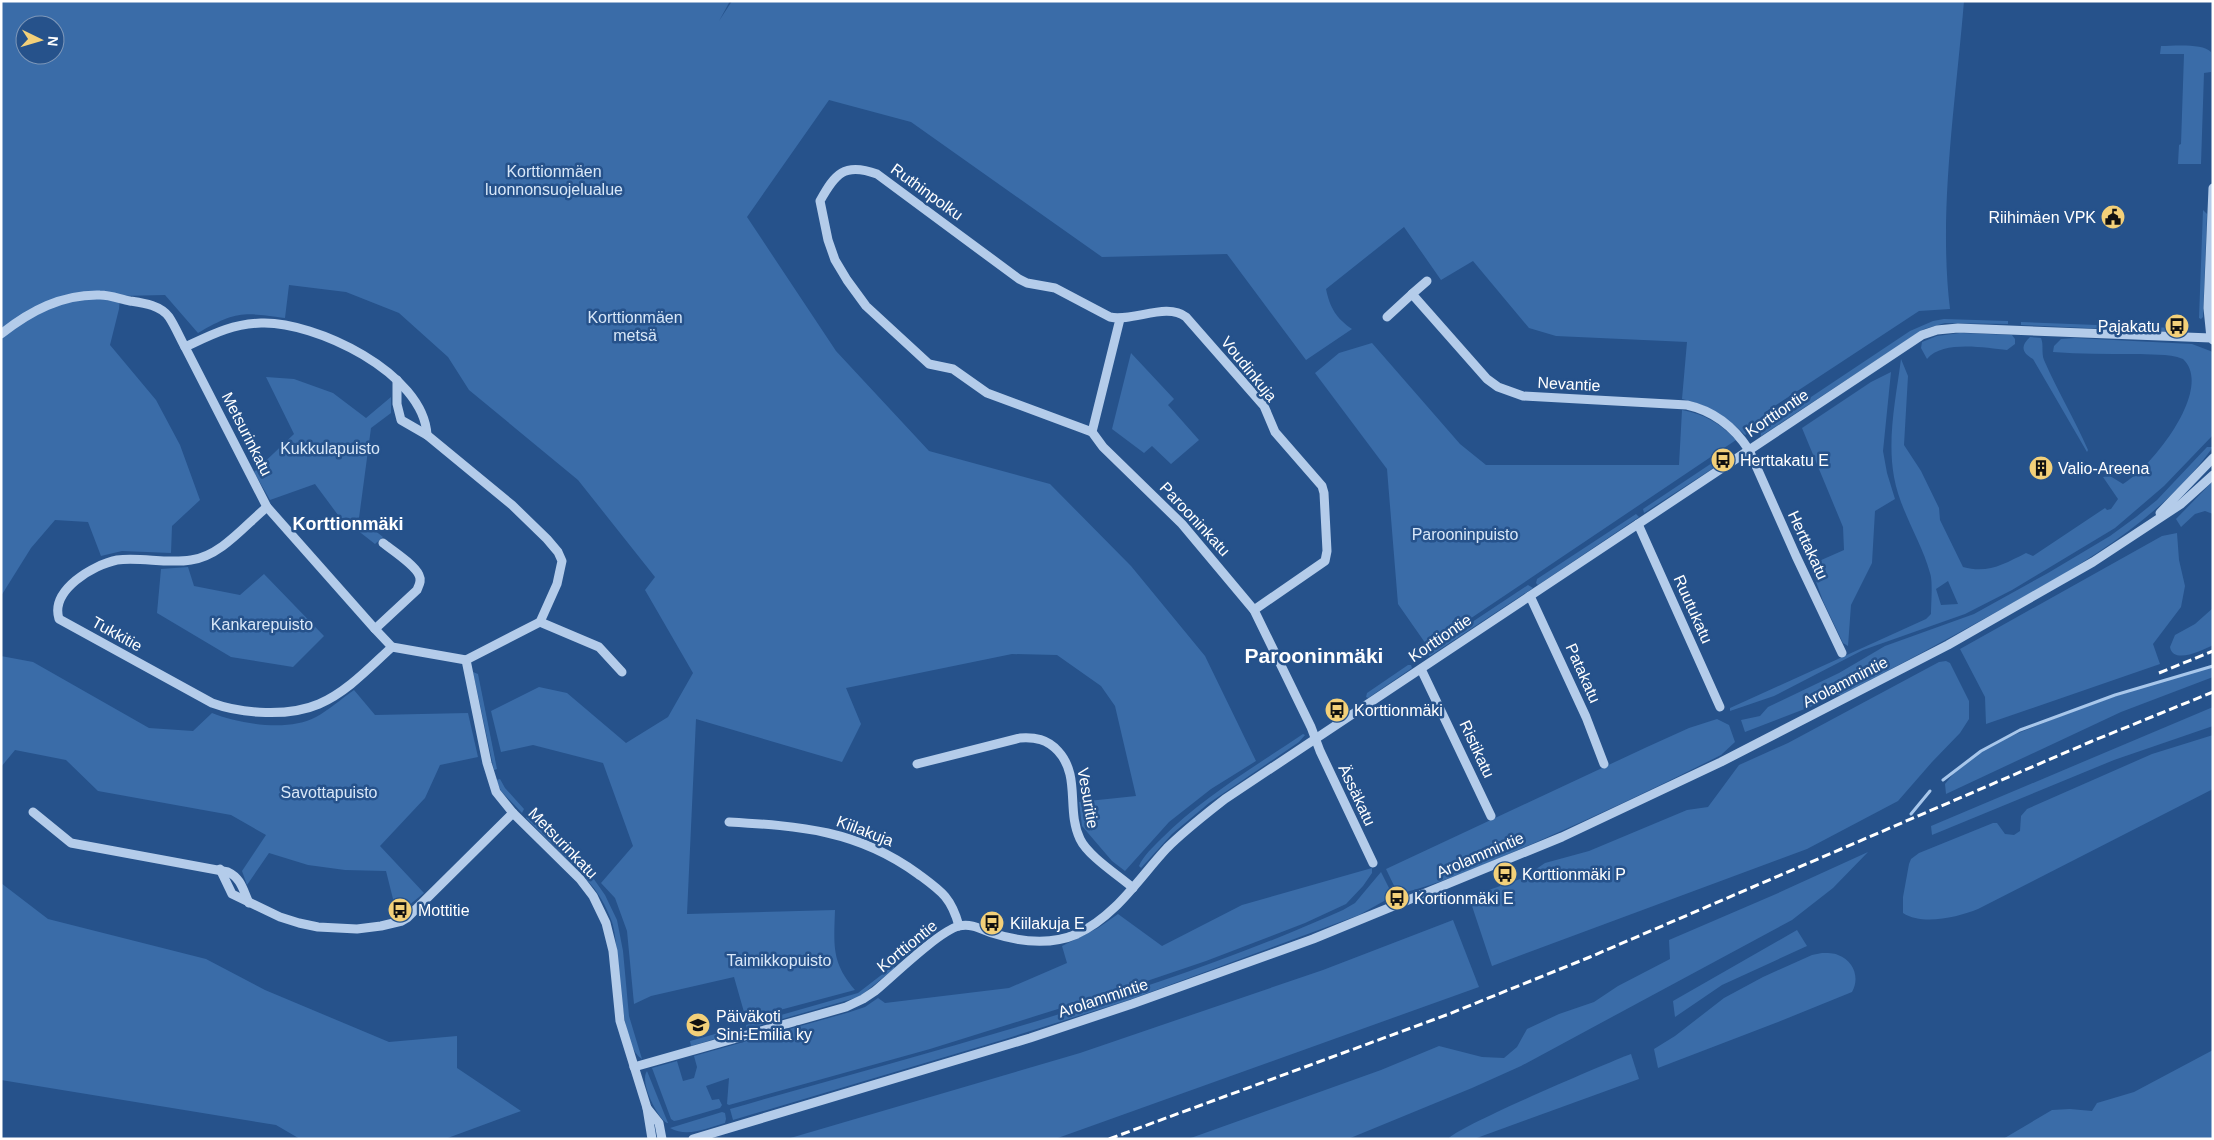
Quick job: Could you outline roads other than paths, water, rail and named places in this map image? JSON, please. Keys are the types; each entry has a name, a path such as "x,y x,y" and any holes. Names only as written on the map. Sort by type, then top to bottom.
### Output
{"street":[{"name":"Ruthinpolku","path":"1092,432 987,393 953,369 929,364 866,306 847,280 835,260 828,240 820,201 833,179 839,173 867,170 878,174 1027,283 1055,288 1110,317 1120,319"},
{"path":"2212,339 2208,308 2213,188"},
{"path":"1387,317 1427,281"},
{"name":"Nevantie","path":"1412,294 1487,379 1498,387 1523,396 1536,398 1674,404 1700,408 1725,422 1749,450"},
{"name":"Metsurinkatu","path":"1,334 22,318 43,307 75,296 102,295 150,305 160,309 168,316 267,507 392,647"},
{"name":"Voudinkuja","path":"1120,319 1167,311 1182,314 1186,317 1264,406 1275,432 1322,486 1327,551 1325,561 1254,610"},
{"path":"1092,432 1120,319"},
{"path":"185,348 218,331 239,326 272,323 303,330 345,345 361,353 397,380 420,413 427,435"},
{"name":"Korttiontie","path":"634,1067 846,1007 875,992 939,937 959,926 977,927 1018,941 1036,942 1063,939 1088,928 1101,920 1133,888 1168,847 1225,798 1916,339 1937,330 1958,328 2212,339"},
{"path":"392,647 466,660 540,622 560,576 562,561 558,552 512,505 427,435 401,420 397,404 397,380"},
{"name":"Parooninkatu","path":"1092,432 1103,447 1187,529 1254,610 1312,727 1315,739"},
{"name":"Herttakatu","path":"1749,450 1796,556 1842,652"},
{"name":"Arolammintie","path":"2149,524 2213,458"},
{"name":"Arolammintie","path":"693,1139 1021,1040 1132,1004 1312,939 1506,861 1675,784 1894,674 2055,585 2181,504 2213,475"},
{"name":"Tukkitie","path":"267,507 225,543 202,557 180,560 117,560 107,562 86,572 62,596 57,607 59,620 212,703 239,711 278,712 319,704 349,685 392,647"},
{"name":"Ruutukatu","path":"1638,524 1720,707"},
{"path":"375,629 420,584 420,576 416,570 383,543"},
{"name":"Patakatu","path":"1530,596 1586,717 1604,764"},
{"path":"540,622 599,647 622,672"},
{"name":"Metsurinkatu","path":"466,660 490,777 496,792 513,813 580,879 593,896 610,936 620,1021 647,1108 652,1139"},
{"name":"Ristikatu","path":"1421,669 1491,816"},
{"name":"Vesuritie","path":"917,764 1020,738 1031,737 1050,743 1068,765 1072,780 1074,821 1080,840 1092,853 1133,888"},
{"name":"Ässäkatu","path":"1315,739 1373,863"},
{"path":"33,812 71,844 220,869 236,876 249,903"},
{"path":"220,869 232,894 280,917 318,927 357,929 402,921 513,813"},
{"name":"Kiilakuja","path":"729,822 790,825 808,828 877,849 904,864 946,895 952,905 959,926"},
{"name":"Metsurinkatu","path":"647,1108 659,1123 662,1139"}],"waterway":[{"path":"1943,780 1981,751 2020,730 2115,695 2213,666"},
{"path":"1911,814 1930,791"}],"railway":[{"path":"2159,673 2213,651"},
{"path":"1109,1139 1449,1014 1590,957 2090,742 2213,692"}],"place":[{"name":"Riihimäen VPK","path":"2113,217"},
{"name":"Pajakatu","path":"2177,326"},
{"name":"Herttakatu E","path":"1723,460"},
{"name":"Valio-Areena","path":"2041,468"},
{"name":"Korttionmäki","path":"1337,710"},
{"name":"Korttionmäki P","path":"1505,874"},
{"name":"Kortionmäki E","path":"1397,898"},
{"name":"Mottitie","path":"400,910"},
{"name":"Kiilakuja E","path":"992,923"},
{"name":"Päiväkoti Sini-Emilia ky","path":"698,1025"}],"district":[{"name":"Korttionmäki","path":"348,524"},
{"name":"Parooninmäki","path":"1314,655"}],"park label":[{"name":"Korttionmäen luonnonsuojelualue","path":"554,180"},
{"name":"Korttionmäen metsä","path":"635,326"},
{"name":"Kukkulapuisto","path":"330,448"},
{"name":"Parooninpuisto","path":"1465,534"},
{"name":"Kankarepuisto","path":"262,624"},
{"name":"Savottapuisto","path":"329,792"},
{"name":"Taimikkopuisto","path":"779,960"}]}
